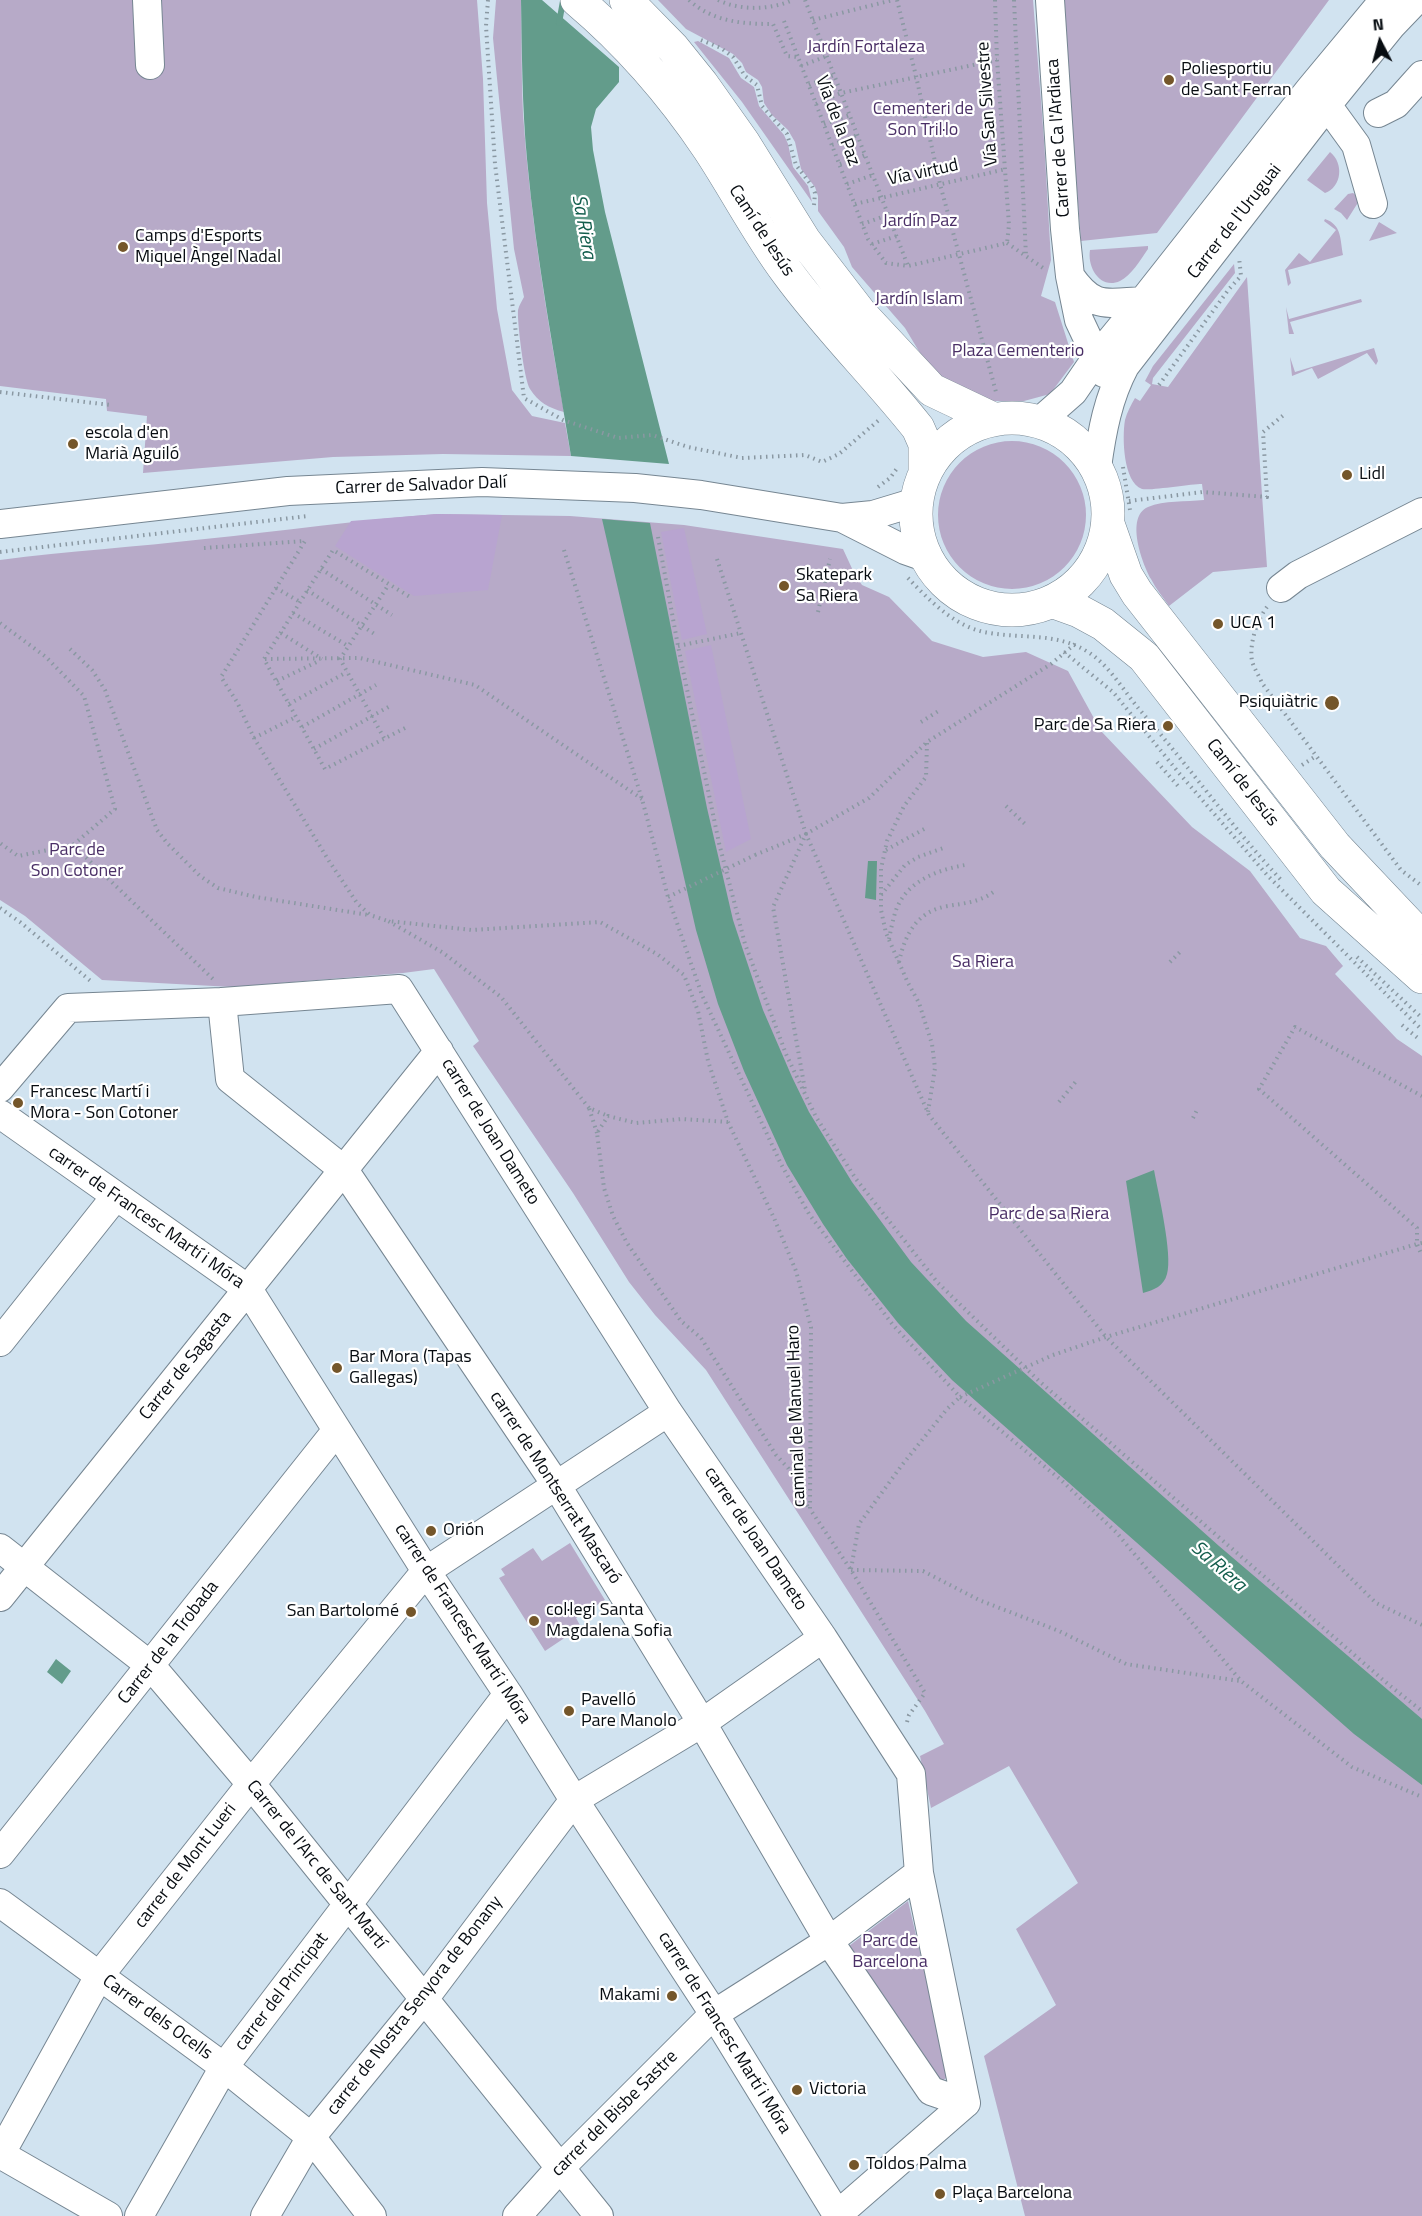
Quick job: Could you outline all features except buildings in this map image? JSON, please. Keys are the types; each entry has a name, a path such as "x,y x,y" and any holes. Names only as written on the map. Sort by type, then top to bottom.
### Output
{"main road":[{"name":"Camí de Jesús","path":"577,0 624,44 669,95 812,306 918,428 925,444 920,487"},
{"name":"Camí de Jesús","path":"626,0 665,39 702,84 743,142 804,240 861,314 932,390 995,408"},
{"path":"995,408 1014,417 1040,421 1065,432 1083,449 1109,464 1107,495 1122,512 1086,578 1054,602 1041,608 1026,610 996,610 981,606 954,590 933,570 914,565 920,487 939,451 955,435 995,408"},
{"name":"Camí de Jesús","path":"1122,512 1126,575 1137,593 1335,846 1422,938"},
{"name":"Camí de Jesús","path":"1054,602 1079,610 1103,624 1144,657 1326,891 1422,977"}],"street":[{"path":"147,0 150,65"},
{"name":"Carrer de Ca l'Ardiaca","path":"1050,0 1065,229 1059,274 1112,392"},
{"name":"Carrer de l'Uruguai","path":"1040,421 1073,392 1097,357 1310,89 1384,0"},
{"name":"Carrer de l'Uruguai","path":"1109,464 1103,423 1112,392 1125,366 1327,105 1392,25 1416,0"},
{"path":"1378,113 1396,104 1422,75"},
{"path":"1327,105 1356,145 1373,204"},
{"path":"1059,274 1094,300 1109,303 1143,301"},
{"name":"Carrer de Salvador Dalí","path":"0,524 288,491 482,482 635,488 700,495 842,518 873,515 920,487"},
{"path":"1281,588 1299,575 1422,512"},
{"name":"Carrer de Salvador Dalí","path":"842,518 905,550 914,565"},
{"name":"carrer de Joan Dameto","path":"0,1088 68,1008 222,995 399,989 668,1412 823,1638 911,1774 920,1873 966,2103"},
{"name":"carrer de Montserrat Mascaró","path":"222,995 230,1079 344,1170 557,1486 702,1723 829,1941 931,2091 966,2103"},
{"name":"Carrer de Sagasta","path":"0,1597 439,1052"},
{"name":"carrer de Francesc Martí i Móra","path":"0,1114 248,1289 426,1571 714,2014 837,2216"},
{"path":"0,1342 116,1196"},
{"name":"carrer de Mont Lueri","path":"0,2154 99,1976 251,1784 426,1571 668,1412"},
{"name":"Carrer de la Trobada","path":"0,1854 337,1430"},
{"name":"Carrer de l'Arc de Sant Martí","path":"0,1548 151,1666 251,1784 598,2216"},
{"path":"574,1800 702,1723 823,1638"},
{"name":"carrer del Principat","path":"139,2216 224,2067 508,1694"},
{"name":"carrer de Nostra Senyora de Bonany","path":"265,2216 311,2137 424,1999 574,1800"},
{"name":"carrer del Bisbe Sastre","path":"517,2216 559,2169 714,2014 829,1941 920,1873"},
{"name":"Carrer dels Ocells","path":"0,1903 224,2067 311,2137 372,2216"},
{"path":"837,2216 966,2103"},
{"path":"0,2154 108,2216"}],"path":[{"path":"488,0 486,26 495,164 524,398 563,420 618,438 652,435 688,447 742,458 804,455 822,462 839,454 881,419"},
{"name":"Vía de la Paz","path":"690,0 703,11 727,21 773,24 788,56 798,57 862,224 872,244 886,263 908,266"},
{"path":"718,0 747,8 793,0"},
{"path":"805,0 908,266 1007,243 1059,274"},
{"path":"813,21 895,0 916,76 995,408"},
{"name":"Vía San Silvestre","path":"995,0 1009,225 1007,243"},
{"path":"1014,0 1026,256"},
{"path":"784,21 798,57"},
{"path":"692,37 721,48 733,57 745,75 757,85 762,106 788,134 796,165 812,186 815,193 814,212"},
{"path":"801,66 827,56"},
{"path":"816,104 841,93 998,60"},
{"path":"808,85 834,75"},
{"path":"824,124 850,115"},
{"path":"832,145 857,135"},
{"path":"840,164 865,155"},
{"name":"Vía virtud","path":"855,204 881,196 1006,169"},
{"path":"847,184 873,175"},
{"path":"862,224 888,215"},
{"path":"872,244 897,236"},
{"path":"1159,385 1241,276 1238,255"},
{"path":"0,392 111,405"},
{"path":"1109,464 1122,512 1203,492 1268,497 1263,432 1286,413"},
{"path":"0,552 311,516"},
{"path":"658,537 718,843 745,944 786,1054 806,1097 816,1117 856,1179 938,1283 1039,1381 1422,1711"},
{"path":"204,548 305,541 220,677 237,702 254,738 329,861 357,903 370,915"},
{"path":"264,659 333,550 410,597"},
{"path":"564,550 642,799 668,897 702,995 781,1164 809,1214 893,1325 960,1398 1061,1480 1116,1532 1241,1681 1352,1767 1422,1797"},
{"path":"717,559 806,834 928,1112 1106,1337 1376,1604 1422,1625"},
{"path":"818,612 830,559"},
{"path":"668,897 755,855 806,834 869,798 927,742 1051,664 1074,645 1046,637 988,633 964,624 942,611 914,565"},
{"path":"321,569 392,615"},
{"path":"340,659 389,584"},
{"path":"276,588 300,602"},
{"path":"1281,588 1262,614 1253,641 1252,661 1262,683 1401,870 1422,886"},
{"path":"307,590 376,635"},
{"path":"293,613 348,646"},
{"path":"0,623 46,657 84,696 115,808 73,845 18,856 0,843"},
{"path":"281,633 322,659"},
{"path":"678,646 741,633"},
{"path":"70,649 92,670 105,690 156,830 200,876 218,888 256,897 370,915 388,921 442,952 501,997 589,1108 597,1133 604,1188 612,1216 627,1243 681,1321 701,1338 776,1455 788,1468 810,1509"},
{"path":"1064,652 1113,692 1267,875 1422,1030"},
{"path":"264,659 360,658 475,684 642,799"},
{"path":"264,659 325,769 405,728"},
{"path":"277,681 322,659"},
{"path":"340,659 384,738"},
{"path":"289,704 347,672"},
{"path":"302,727 376,685"},
{"path":"314,749 390,706"},
{"path":"921,722 940,710"},
{"path":"254,738 296,717"},
{"path":"927,742 926,777 904,806 887,841 881,869 881,910 889,939 919,1003 932,1044 935,1068 928,1112"},
{"path":"1297,769 1316,756"},
{"path":"1157,762 1178,786"},
{"path":"1006,806 1026,825"},
{"path":"885,850 926,828"},
{"path":"806,834 773,907 806,1097"},
{"path":"73,845 222,995"},
{"path":"881,895 905,865 918,856 946,847"},
{"path":"889,939 897,909 910,890 934,872 965,865"},
{"path":"899,963 907,935 922,917 939,908 981,900 996,890"},
{"path":"0,908 95,984"},
{"name":"caminal de Manuel Haro","path":"388,921 472,930 600,922 657,954 684,975 698,1011 708,1061 728,1122 774,1218 796,1271 811,1327 810,1509 925,1693 909,1715 907,1725"},
{"path":"1170,962 1180,951"},
{"path":"1402,1025 1419,1040"},
{"path":"1422,1096 1295,1026 1259,1089 1417,1228 1422,1256"},
{"path":"1059,1102 1078,1079"},
{"path":"589,1108 608,1116 636,1123 682,1119 728,1122"},
{"path":"1193,1118 1197,1110"},
{"path":"597,1133 608,1116"},
{"path":"1241,1681 1126,1664 1059,1631 979,1600 923,1571 850,1570 859,1524 902,1465 947,1409 960,1398 1053,1355 1106,1337 1419,1243"}],"green space":[{"path":"0,0 477,0 483,79 487,203 497,309 512,390 532,416 565,423 571,456 443,454 333,457 143,473 147,416 107,411 106,399 0,386"},
{"path":"496,0 521,0 523,114 530,189 545,301 564,412 544,404 533,394 523,363 518,310 524,297 514,249 493,38"},
{"name":"Cementeri de Son Tril·lo","path":"658,0 1033,0 1051,260 1041,296 1055,302 1074,362 1050,394 1024,401 979,401 938,383 905,328 852,267 844,247 818,211 818,196 815,187 801,169 795,142 788,130 772,115 764,103 762,87 758,80 746,72 742,63 733,54 686,29"},
{"name":"Poliesportiu de Sant Ferran","path":"1062,0 1329,0 1157,233 1081,241"},
{"path":"698,41 729,58 741,78 754,87 759,106 784,135 793,167 808,186 812,202 742,102 694,42"},
{"path":"1330,152 1338,162 1339,174 1335,186 1325,193 1307,180"},
{"path":"1353,193 1359,201 1347,220 1334,209 1348,194"},
{"path":"1325,219 1337,229 1343,255 1288,270 1291,283 1288,286 1285,270 1299,253 1310,262 1336,230 1324,221"},
{"path":"1379,222 1397,233 1369,241"},
{"path":"1148,246 1136,267 1120,281 1113,283 1101,280 1093,270 1090,250"},
{"path":"1234,264 1235,273 1153,378 1152,384 1168,387 1247,277 1267,567 1213,572 1169,606 1147,572 1136,530 1138,520 1141,512 1154,505 1204,500 1202,484 1146,489 1136,485 1127,469 1125,458 1125,420 1135,398 1140,401 1151,385 1145,381 1153,366"},
{"path":"1361,299 1362,302 1290,322 1294,334 1289,334 1286,307 1289,319"},
{"path":"1374,348 1378,361 1376,365 1367,353 1318,379 1312,368 1292,376 1290,357 1295,372"},
{"path":"1012,441 1040,446 1053,453 1064,463 1074,474 1081,487 1086,515 1081,543 1074,556 1064,567 1053,577 1040,584 1012,589 984,584 971,577 960,567 950,556 943,543 938,515 943,487 950,474 960,463 971,453 984,446"},
{"name":"Parc de sa Riera","path":"437,514 570,516 684,525 843,549 862,585 889,597 932,641 983,657 1026,652 1068,671 1101,731 1192,827 1250,871 1300,938 1326,946 1343,966 1335,974 1397,1039 1422,1056 1422,2216 1025,2216 984,2056 1056,2005 1016,1929 1078,1883 1009,1766 931,1808 920,1756 944,1744 925,1711 706,1370 655,1315 629,1282 573,1193 473,1046 479,1041 434,969 232,987 102,980 25,916 0,900 0,560"},
{"path":"570,1543 605,1600 576,1618 581,1627 545,1651 499,1578 505,1575 501,1569 533,1548 542,1561"},
{"name":"Parc de Barcelona","path":"908,1901 949,2076 939,2083 849,1946"}],"shaded area":[{"path":"437,514 502,515 488,590 414,596 335,546 351,521"},
{"path":"684,528 707,634 682,640 661,532"},
{"path":"711,645 751,839 726,852 685,651"}],"water":[{"path":"521,0 542,0 619,67 619,82 596,109 591,127 593,150 605,212 669,464 571,456 535,234 524,119"},
{"path":"602,519 650,523 707,808 733,920 763,1010 792,1077 809,1112 852,1182 911,1262 966,1321 1219,1546 1422,1719 1422,1785 1354,1734 952,1380 898,1323 847,1259 823,1224 787,1165 744,1071 718,1004 696,930"},
{"path":"868,861 877,861 876,900 865,898"},
{"path":"1154,1170 1167,1239 1168,1265 1166,1278 1161,1284 1143,1293 1126,1181"},
{"path":"56,1659 71,1671 62,1684 47,1672"}],"waterway":[{"name":"Sa Riera","path":"559,23 563,1"}],"place":[{"name":"Poliesportiu de Sant Ferran","path":"1169,80"},
{"name":"Camps d'Esports Miquel Àngel Nadal","path":"123,247"},
{"name":"escola d'en Marià Aguiló","path":"73,444"},
{"name":"Lidl","path":"1347,475"},
{"name":"Skatepark Sa Riera","path":"784,586"},
{"name":"UCA 1","path":"1218,624"},
{"name":"Psiquiàtric","path":"1332,703"},
{"name":"Parc de Sa Riera","path":"1168,726"},
{"name":"Francesc Martí i Mora - Son Cotoner","path":"18,1103"},
{"name":"Bar Mora (Tapas Gallegas)","path":"337,1368"},
{"name":"Orión","path":"431,1531"},
{"name":"San Bartolomé","path":"411,1612"},
{"name":"col·legi Santa Magdalena Sofia","path":"534,1621"},
{"name":"Pavelló Pare Manolo","path":"569,1711"},
{"name":"Makami","path":"672,1996"},
{"name":"Victoria","path":"797,2090"},
{"name":"Toldos Palma","path":"854,2165"},
{"name":"Plaça Barcelona","path":"940,2194"}],"park label":[{"name":"Jardín Fortaleza","path":"866,48"},
{"name":"Jardín Paz","path":"920,222"},
{"name":"Jardín Islam","path":"919,300"},
{"name":"Plaza Cementerio","path":"1018,352"},
{"name":"Parc de Son Cotoner","path":"77,861"}]}
